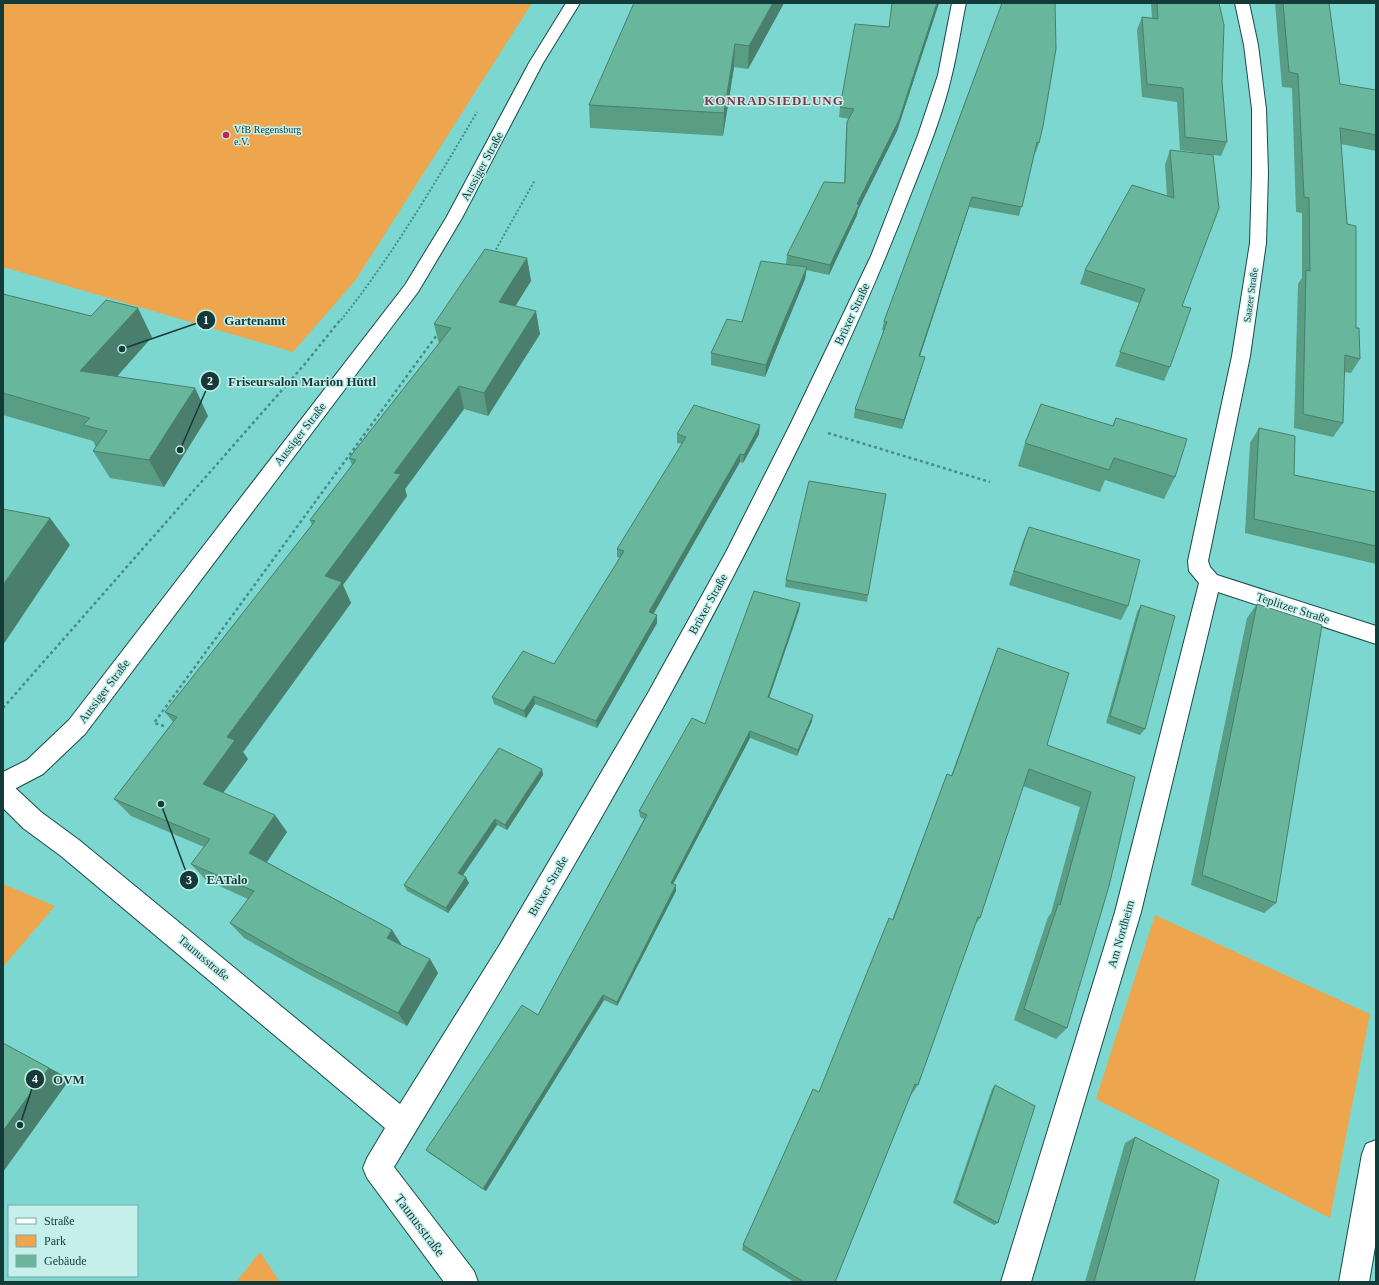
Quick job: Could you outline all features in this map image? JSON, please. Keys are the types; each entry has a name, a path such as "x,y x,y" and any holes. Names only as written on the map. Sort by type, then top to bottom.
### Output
{"street":[{"name":"Aussiger Straße","path":"3,784 35,767 78,727 412,288 454,218 536,63 573,3"},
{"name":"Brüxer Straße","path":"377,1168 508,955 656,700 735,555 800,425 879,256 926,135 945,75 959,3"},
{"name":"Saazer Straße","path":"1210,581 1200,571 1198,561 1241,356 1258,243 1260,173 1259,109 1251,44 1242,3"},
{"name":"Teplitzer Straße","path":"1210,581 1376,635"},
{"name":"Am Nordheim","path":"1016,1282 1128,912 1210,581"},
{"name":"Taunusstraße","path":"3,792 32,820 112,883 404,1126"},
{"path":"1354,1282 1376,1154"},
{"name":"Taunusstraße","path":"377,1168 463,1282"}],"path":[{"path":"3,708 304,366 370,283 428,195 481,106"},
{"path":"492,257 535,180"},
{"path":"164,726 154,723 440,331"},
{"path":"800,425 990,482"}],"green space":[{"name":"VfB Regensburg e.V.","path":"3,3 532,3 355,281 293,352 3,267"},
{"path":"3,884 55,906 3,967"},
{"path":"1155,915 1370,1014 1330,1218 1096,1099"},
{"path":"260,1252 280,1282 236,1282"}],"building":[{"path":"634,3 773,3 749,46 735,44 724,113 589,105"},
{"path":"892,3 937,3 899,120 857,204 859,205 830,265 787,255 824,182 845,183 847,122 854,109 840,107 855,24 889,27"},
{"path":"1002,3 1055,3 1056,49 1043,126 1039,143 1037,142 1022,207 972,197 919,356 925,357 904,420 855,409 887,322 884,321"},
{"path":"1157,3 1219,3 1224,25 1222,82 1227,142 1185,137 1183,88 1147,84 1142,17 1158,19"},
{"path":"1283,3 1329,3 1340,84 1376,90 1376,135 1340,128 1347,224 1356,226 1356,328 1359,328 1360,359 1345,355 1343,423 1303,414 1306,270 1310,271 1309,198 1304,197 1298,74 1289,72"},
{"path":"1170,150 1213,155 1219,208 1182,306 1191,308 1170,367 1120,352 1145,289 1085,270 1132,185 1174,198"},
{"path":"485,249 527,258 499,302 536,311 484,393 459,386 394,473 401,474 325,576 342,582 227,737 235,740 203,784 275,815 249,853 392,930 387,938 430,959 398,1013 296,961 230,923 254,891 191,864 210,839 114,799 177,717 165,712 315,521 310,520 356,460 349,458 451,328 434,324"},
{"path":"761,261 807,267 766,365 711,353 727,319 742,322"},
{"path":"3,294 91,316 106,300 138,308 80,371 195,388 149,460 93,451 107,431 83,425 90,418 3,393"},
{"path":"1041,404 1113,426 1116,418 1187,439 1175,477 1114,458 1109,470 1025,443"},
{"path":"694,405 760,425 744,455 740,454 649,612 657,615 596,721 534,696 524,711 492,697 523,651 554,664 624,551 617,549 686,437 677,434"},
{"path":"1259,428 1295,436 1294,475 1376,492 1376,546 1254,519"},
{"path":"809,481 886,494 868,595 786,580"},
{"path":"3,509 50,518 3,585"},
{"path":"1029,527 1140,560 1128,606 1014,571"},
{"path":"754,591 800,603 768,697 813,715 798,750 750,731 671,883 676,885 617,1002 603,995 483,1189 426,1150 522,1005 538,1015 647,815 639,811 692,718 705,724"},
{"path":"1257,604 1322,625 1276,903 1202,875"},
{"path":"1141,605 1175,616 1145,729 1110,716"},
{"path":"998,648 1069,673 1047,745 1135,777 1109,886 1067,1028 1024,1009 1058,904 1060,905 1091,792 1029,769 980,918 978,917 918,1085 915,1084 835,1282 804,1282 743,1245 813,1089 819,1092 889,918 893,920 947,774 952,776"},
{"path":"499,748 542,769 505,825 495,819 458,873 466,877 446,908 404,885"},
{"path":"3,1043 49,1068 3,1131"},
{"path":"995,1085 1035,1106 998,1223 956,1200"},
{"path":"1135,1137 1219,1180 1194,1282 1094,1282"}],"place":[{"name":"VfB Regensburg e.V.","path":"226,135"},
{"name":"Gartenamt","path":"122,349"},
{"name":"Friseursalon Marion Hüttl","path":"180,450"},
{"name":"EATalo","path":"161,804"},
{"name":"OVM","path":"20,1125"}],"district":[{"name":"KONRADSIEDLUNG","path":"774,100"}]}
